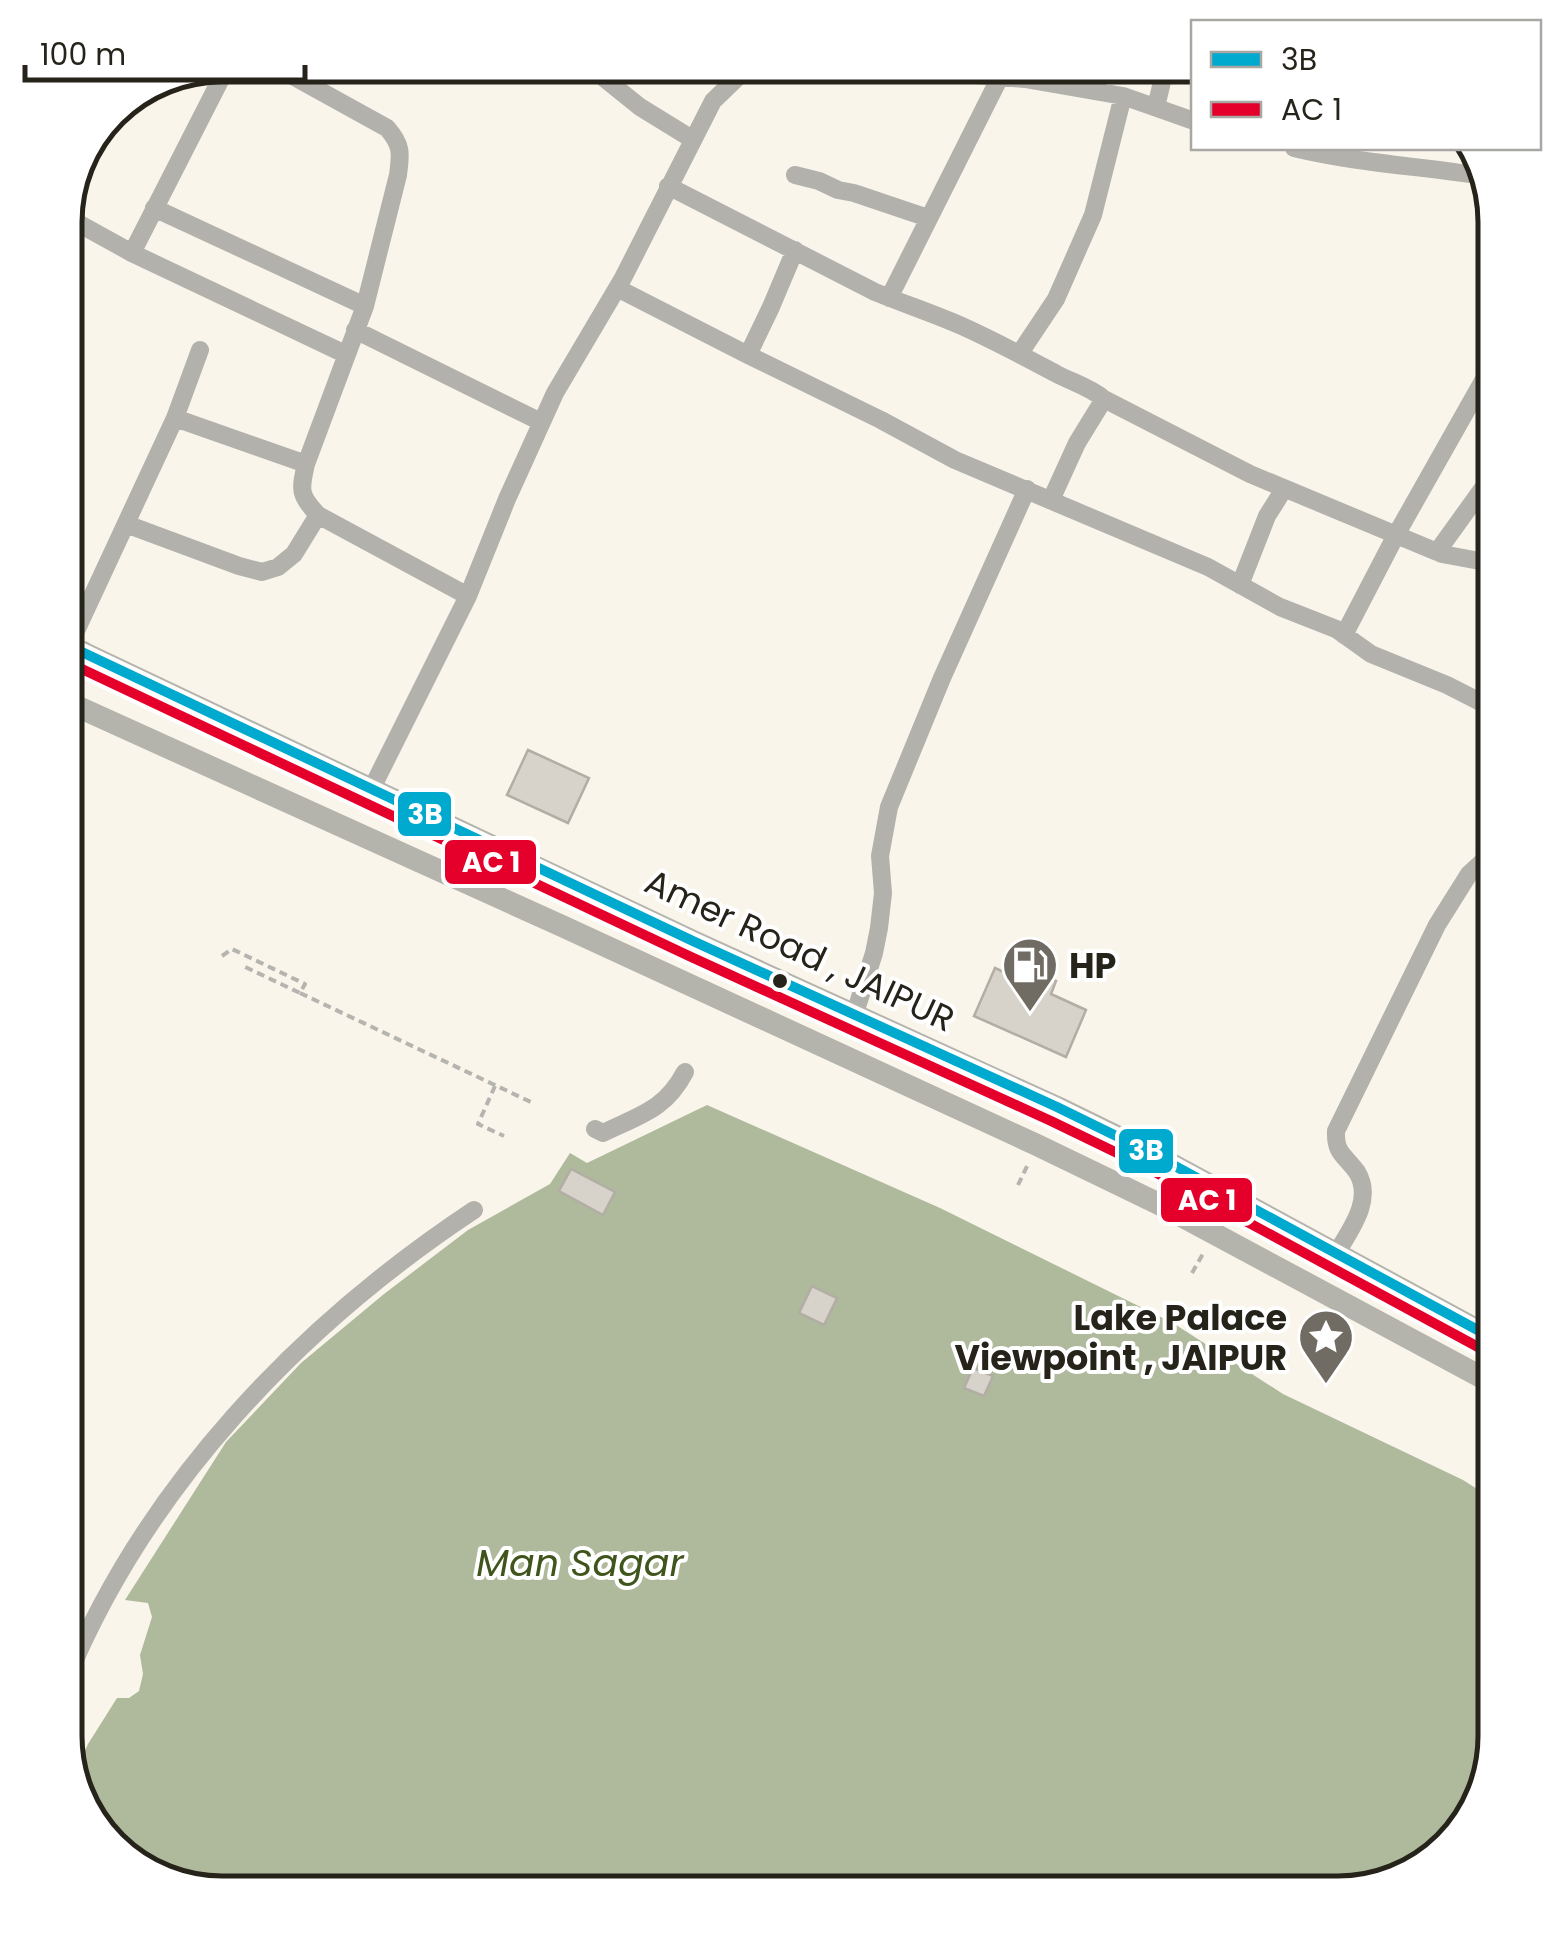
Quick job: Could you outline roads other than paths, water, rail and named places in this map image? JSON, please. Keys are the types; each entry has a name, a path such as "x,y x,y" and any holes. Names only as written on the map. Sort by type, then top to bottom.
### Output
{"main road":[{"name":"Amer Road , JAIPUR","path":"83,652 1152,1154 1478,1330"},
{"path":"83,709 1108,1178 1478,1375"},
{"path":"869,1068 888,1028"}],"street":[{"path":"132,253 219,82"},
{"path":"303,82 387,128 398,139 401,154 364,306 306,464 302,494 318,515 468,596"},
{"path":"610,82 692,139"},
{"path":"372,788 468,596 554,393 618,288 712,101 732,82"},
{"path":"888,298 997,83"},
{"path":"1066,83 1123,96 1191,121"},
{"path":"1096,91 1098,83"},
{"path":"1156,107 1162,83"},
{"path":"1020,353 1056,299 1092,215 1123,96"},
{"path":"1309,150 1360,162 1470,174"},
{"path":"1438,169 1442,150"},
{"path":"795,175 928,218"},
{"path":"668,186 888,298 1020,353 1212,457 1437,552 1478,560"},
{"path":"154,208 364,306"},
{"path":"83,226 132,253 346,354"},
{"path":"748,355 794,250"},
{"path":"618,288 955,460 1208,567 1280,607 1336,628 1370,654 1478,701"},
{"path":"355,330 542,422"},
{"path":"83,623 200,350"},
{"path":"1344,634 1478,390"},
{"path":"1051,500 1077,443 1104,399"},
{"path":"174,418 306,464"},
{"path":"1240,585 1267,516 1284,488"},
{"path":"855,1013 879,928 883,893 880,856 889,807 1027,489"},
{"path":"1437,552 1478,495"},
{"path":"126,524 262,572 278,567 294,554 318,515"},
{"path":"1336,1254 1362,1207 1363,1192 1358,1175 1336,1144 1336,1131 1437,925 1478,866"},
{"path":"594,1129 603,1133 658,1106 685,1072"},
{"path":"82,1646 134,1550 246,1402 340,1310 403,1259 474,1210"}],"water":[{"name":"Man Sagar","path":"707,1105 940,1208 1173,1323 1283,1394 1478,1490 1477,1755 1464,1799 1444,1829 1401,1862 1384,1869 1339,1876 222,1876 177,1869 130,1842 97,1799 84,1753 117,1698 129,1698 139,1691 143,1674 140,1655 152,1617 148,1603 125,1600 226,1442 301,1363 468,1230 550,1184 570,1153 587,1163","holes":["571,1169 615,1192 603,1214 559,1191"]}],"place":[{"name":"HP","path":"1030,1014"},
{"name":"Lake Palace Viewpoint , JAIPUR","path":"1326,1386"}]}
